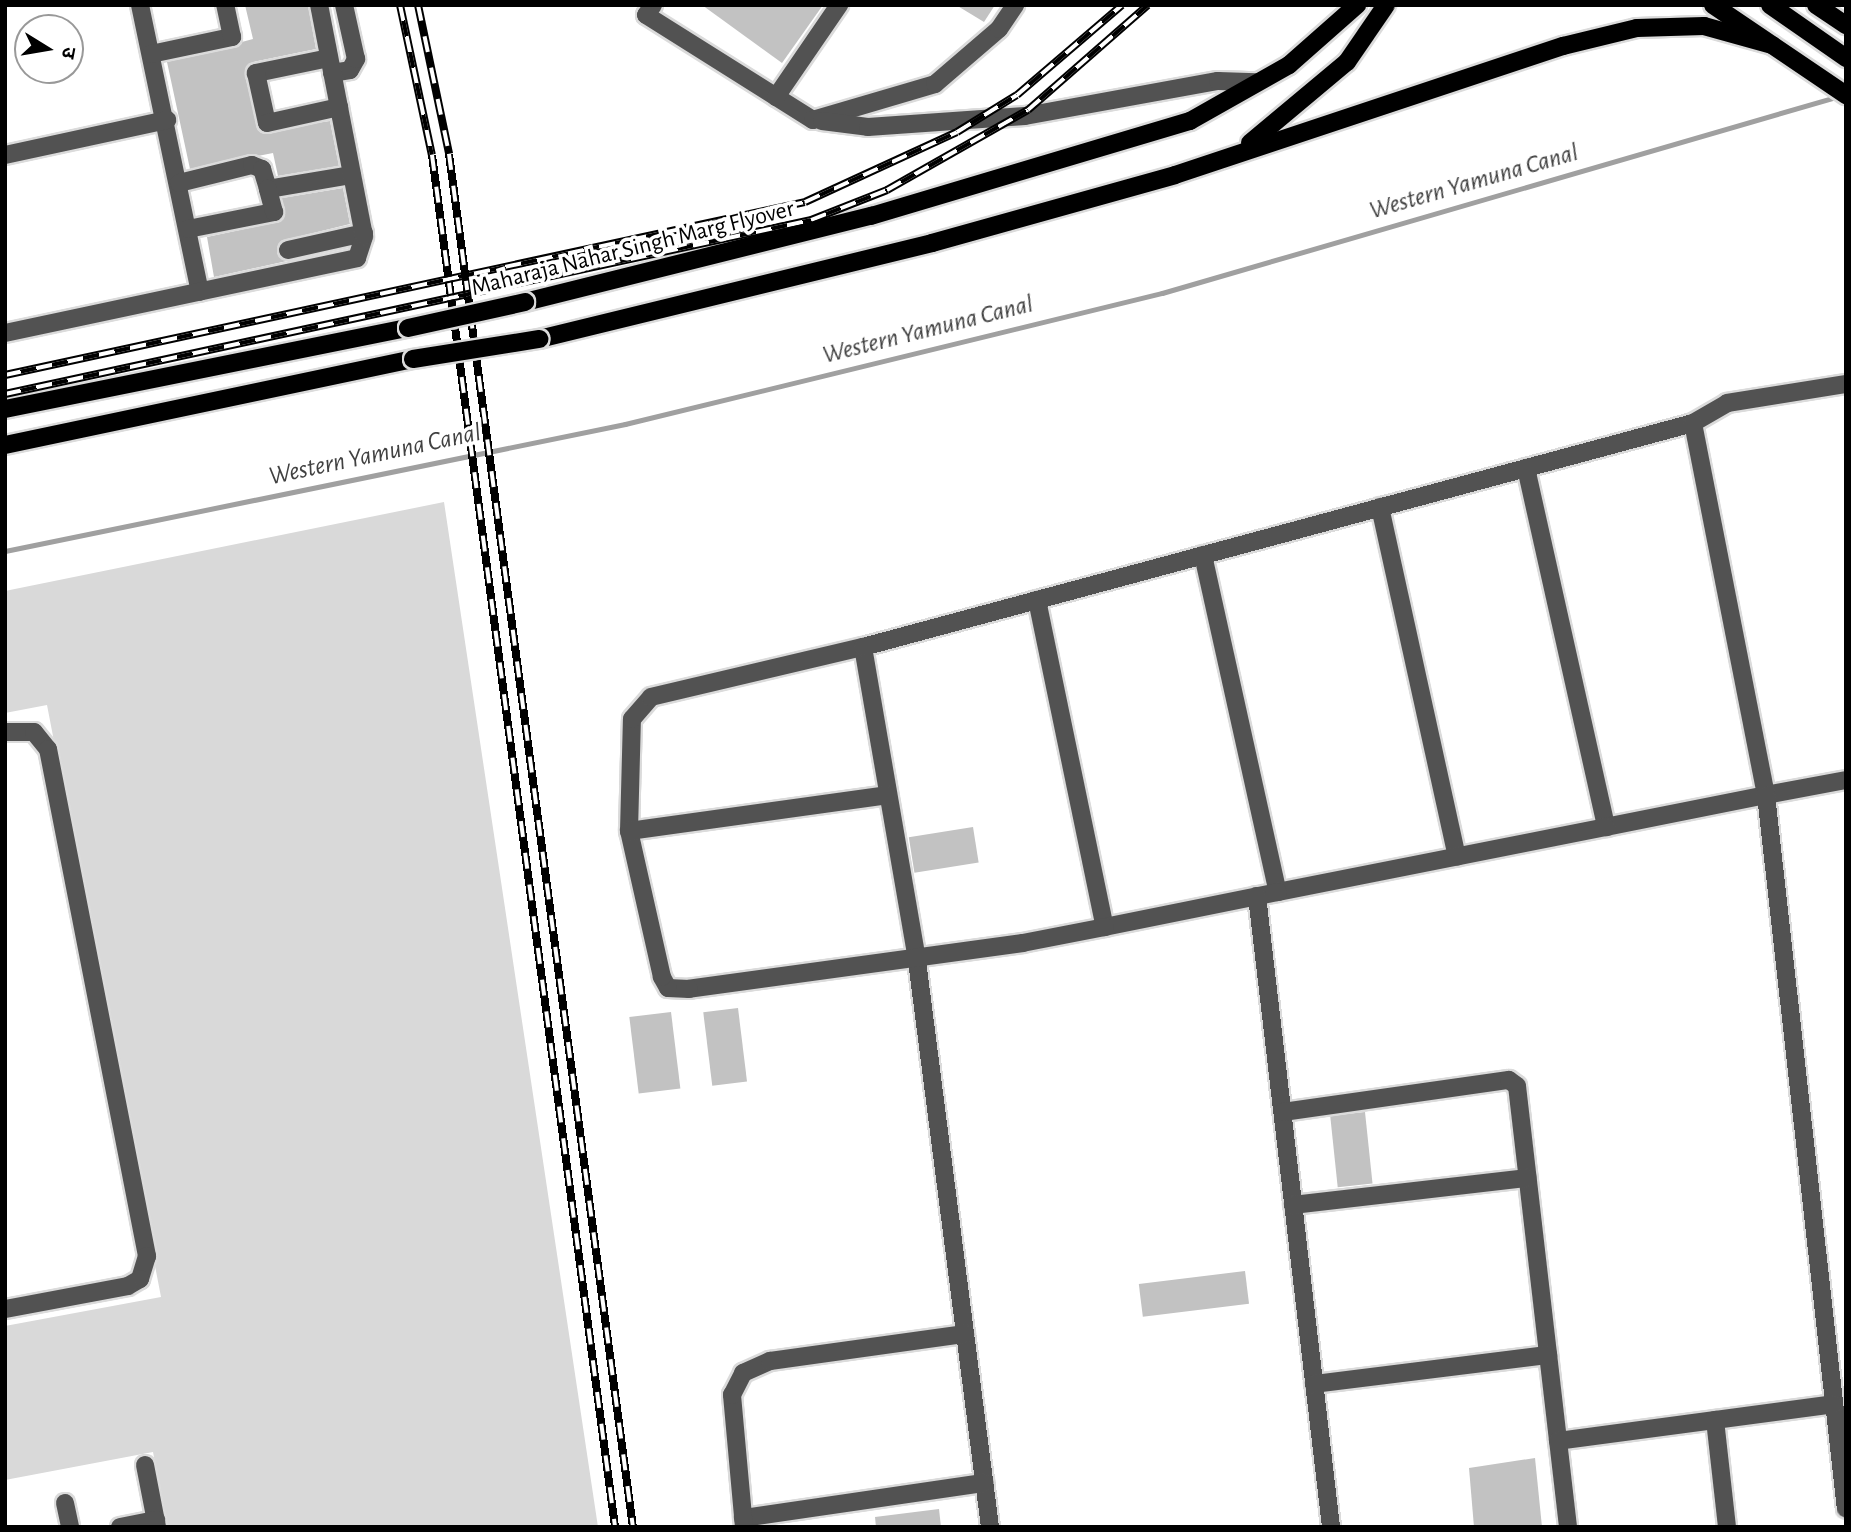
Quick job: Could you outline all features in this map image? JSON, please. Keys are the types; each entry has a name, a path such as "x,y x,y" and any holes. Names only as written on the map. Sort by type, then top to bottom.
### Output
{"main road":[{"name":"Maharaja Nahar Singh Marg Flyover","path":"5,409 525,302 871,216 1190,121 1289,65 1357,5"},
{"path":"1239,151 1347,62 1386,5"},
{"path":"1713,5 1846,95"},
{"path":"1770,5 1846,58"},
{"path":"1816,5 1846,25"},
{"path":"5,445 413,359 539,339 932,243 1175,174 1563,46 1637,28 1704,26 1772,45"}],"street":[{"path":"151,54 232,37 225,5"},
{"path":"5,333 357,258 364,233 319,5"},
{"path":"339,107 267,123 256,73 330,66 350,70 356,59 344,5"},
{"path":"653,5 646,15 813,120 868,127 1025,116 1218,81 1256,82"},
{"path":"776,97 839,5"},
{"path":"813,120 935,84 999,29 1015,5"},
{"path":"144,6 151,54 167,120 200,292"},
{"path":"5,155 167,120"},
{"path":"179,183 259,165 274,212 188,229"},
{"path":"268,189 352,175"},
{"path":"288,250 364,233"},
{"path":"1846,384 1727,403 1693,423 863,647 644,703 632,719 629,831 668,988 917,961 1846,779"},
{"path":"1693,423 1766,795 1846,1509"},
{"path":"1527,468 1606,827"},
{"path":"1380,508 1457,857"},
{"path":"1203,555 1278,892"},
{"path":"1037,600 1105,926"},
{"path":"863,647 917,961 990,1527"},
{"path":"5,732 33,732 48,749 147,1256 140,1279 128,1286 5,1309"},
{"path":"629,831 887,796"},
{"path":"1257,896 1331,1527"},
{"path":"1283,1112 1509,1080 1524,1099 1527,1178 1568,1527"},
{"path":"1293,1205 1527,1178"},
{"path":"965,1334 770,1361 743,1373 732,1395 743,1522 984,1483"},
{"path":"1314,1384 1548,1355"},
{"path":"1558,1441 1834,1404"},
{"path":"1715,1420 1727,1527"},
{"path":"120,1527 157,1523 145,1465"},
{"path":"65,1503 70,1527"}],"shaded area":[{"path":"444,502 598,1527 167,1527 153,1452 5,1480 5,1326 161,1297 47,705 5,713 5,591"}],"building":[{"path":"245,5 308,5 316,49 253,62 245,75 259,131 330,121 339,166 278,176 273,153 190,169 167,62 253,39"},
{"path":"702,5 823,5 782,63"},
{"path":"956,5 995,5 984,22"},
{"path":"343,188 350,224 281,241 277,253 287,261 214,277 207,237 281,221 282,198"},
{"path":"973,827 979,863 914,873 909,837"},
{"path":"738,1008 747,1081 712,1086 703,1012"},
{"path":"671,1012 680,1088 639,1094 629,1017"},
{"path":"1365,1112 1373,1184 1338,1187 1330,1116"},
{"path":"1245,1271 1249,1304 1143,1317 1139,1284"},
{"path":"1535,1458 1542,1527 1474,1527 1469,1468"},
{"path":"939,1509 941,1527 876,1527 875,1517"}],"waterway":[{"name":"Western Yamuna Canal","path":"5,551 625,424 1162,293 1839,96"}],"railway":[{"path":"400,5 432,155 615,1527"},
{"path":"418,5 449,154 633,1527"},
{"path":"5,375 805,202 957,132 1017,95 1122,5"},
{"path":"5,394 811,220 887,190 1028,110 1148,5"}]}
